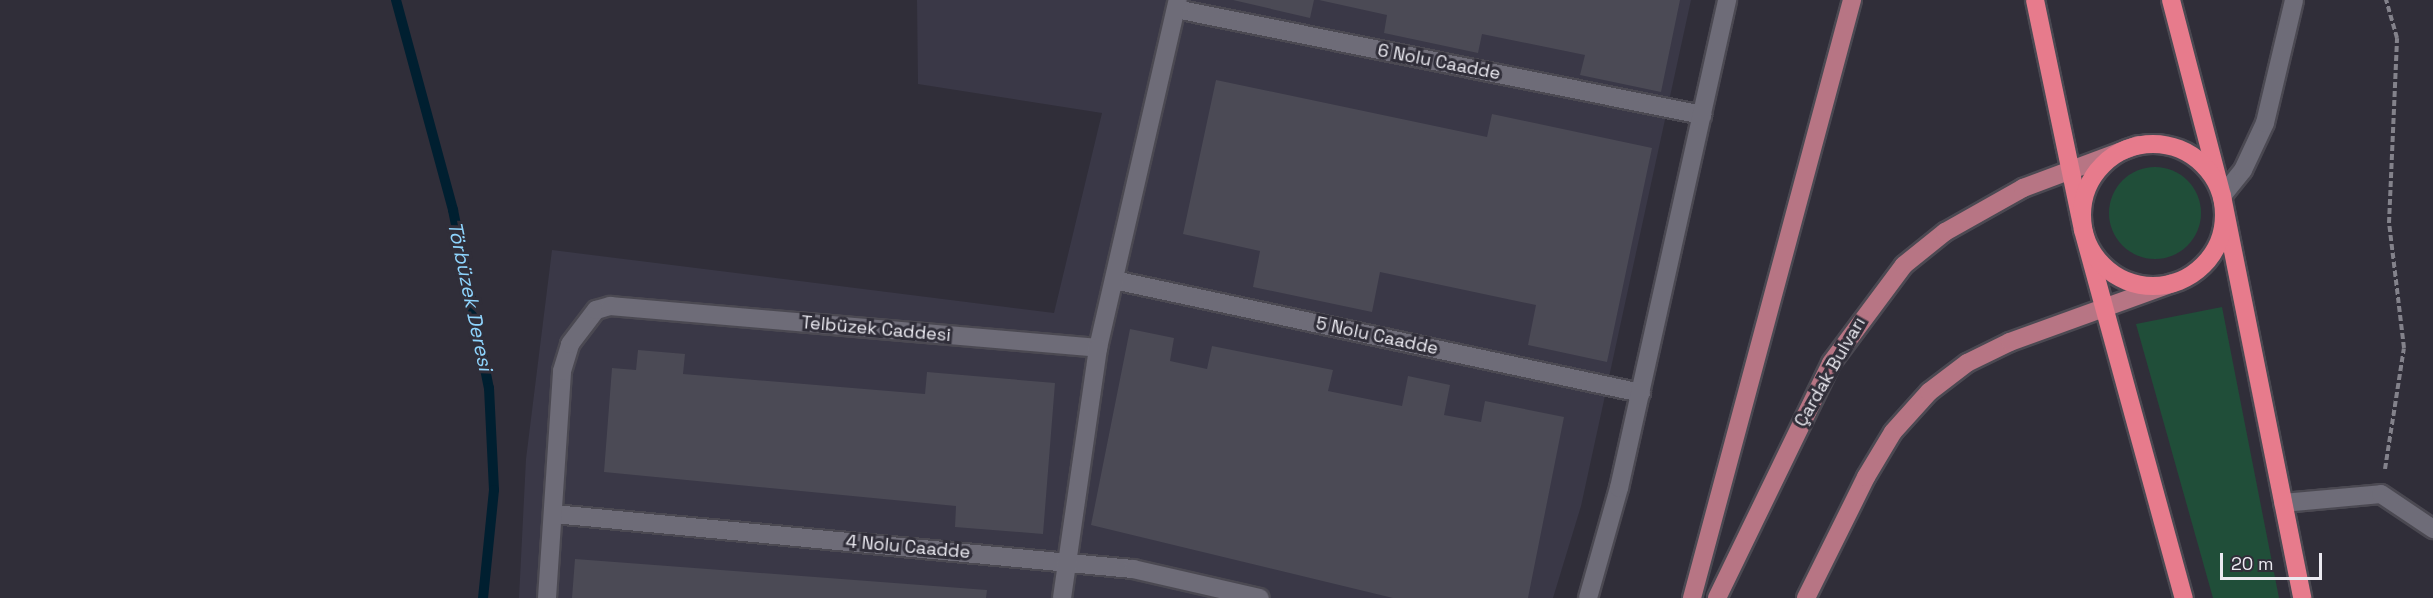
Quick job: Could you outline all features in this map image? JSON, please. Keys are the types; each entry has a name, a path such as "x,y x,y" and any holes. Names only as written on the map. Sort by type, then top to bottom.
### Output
{"highway":[{"path":"2036,0 2083,230 2184,598"},
{"path":"2171,0 2222,196 2302,598"},
{"path":"2138,145 2182,150 2201,162 2222,196 2223,233 2215,250 2190,276 2174,283 2156,286 2120,278 2105,268 2083,230 2082,207 2094,176 2118,153 2138,145"}],"main road":[{"path":"1692,598 1852,0"},
{"name":"Çardak Bulvarı","path":"1717,598 1794,432 1869,306 1904,265 1944,232 2069,168 2138,145"},
{"path":"1806,598 1866,477 1893,432 1929,392 1967,363 2010,342 2174,283"}],"street":[{"path":"1588,598 1641,393 1727,0"},
{"path":"2222,196 2243,170 2265,123 2294,0"},
{"path":"1062,598 1098,348 1177,5"},
{"name":"6 Nolu Caadde","path":"1177,5 1702,115"},
{"name":"5 Nolu Caadde","path":"1114,280 1641,393"},
{"name":"Telbüzek Caddesi","path":"547,598 562,371 581,324 603,308 1098,348"},
{"path":"2283,502 2381,495 2433,529"},
{"name":"4 Nolu Caadde","path":"554,514 1069,562 1182,577 1260,598"}],"path":[{"path":"2381,495 2404,348 2389,223 2397,38 2386,0"}],"shaded area":[{"path":"917,0 1691,0 1581,506 1553,598 519,598 526,459 552,250 1054,313 1102,113 918,84"}],"green space":[{"path":"2155,167 2173,170 2188,180 2198,195 2201,213 2198,231 2188,246 2173,256 2155,259 2137,256 2122,246 2112,231 2109,213 2112,195 2122,180 2137,170"},
{"path":"2222,307 2279,598 2213,598 2136,324"}],"building":[{"path":"1233,0 1314,0 1310,18"},
{"path":"1319,0 1680,0 1661,92 1580,75 1585,55 1482,34 1478,53 1384,33 1387,15"},
{"path":"1216,80 1487,137 1492,114 1652,148 1607,362 1528,345 1536,305 1380,272 1372,312 1253,287 1260,251 1183,234"},
{"path":"1130,329 1174,338 1170,361 1207,369 1212,346 1333,370 1328,391 1402,406 1408,376 1450,385 1444,415 1481,422 1485,401 1564,417 1528,598 1393,598 1091,525"},
{"path":"638,350 685,354 683,374 925,394 927,372 1055,383 1043,534 955,527 956,506 604,472 612,368 636,370"},
{"path":"575,559 987,590 986,598 572,598"}],"waterway":[{"name":"Törbüzek Deresi","path":"396,0 453,210 489,388 494,490 483,598"}]}
